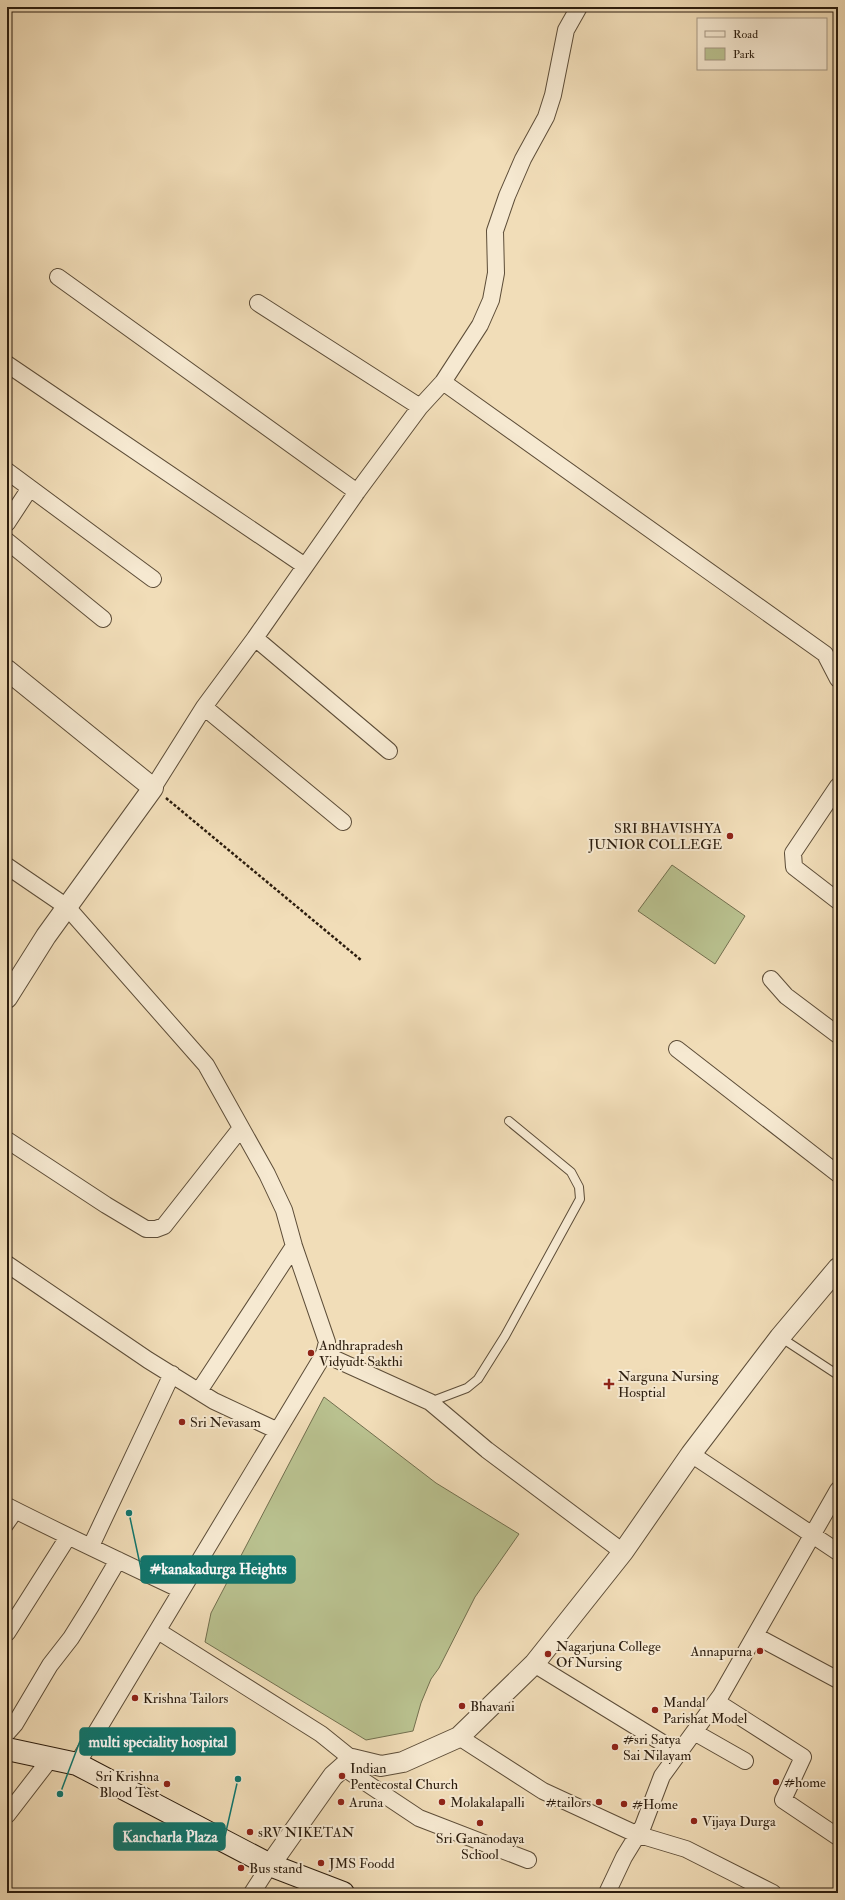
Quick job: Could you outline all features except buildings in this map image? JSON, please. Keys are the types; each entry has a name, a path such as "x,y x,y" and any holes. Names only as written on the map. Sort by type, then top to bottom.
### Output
{"main road":[{"path":"7,1749 76,1764 270,1865 343,1893"}],"street":[{"path":"7,998 46,936 153,788 204,708 255,638 356,492 420,408 443,382 480,325 491,300 496,273 495,231 507,196 523,159 546,117 553,95 566,30 579,7"},
{"path":"58,277 356,492"},
{"path":"258,303 420,408"},
{"path":"7,364 305,566"},
{"path":"443,382 825,654 838,679"},
{"path":"7,471 153,579"},
{"path":"7,523 30,488"},
{"path":"7,541 103,619"},
{"path":"255,638 389,751"},
{"path":"7,670 153,788"},
{"path":"204,708 343,822"},
{"path":"838,786 793,853 792,860 794,867 838,901"},
{"path":"7,866 67,907 206,1065 284,1210 294,1246 324,1328 327,1342 324,1354 276,1430 158,1631 76,1764"},
{"path":"771,979 786,996 838,1035"},
{"path":"678,1049 838,1174"},
{"path":"7,1140 106,1205 146,1229 151,1230 164,1226 241,1128"},
{"path":"199,1391 294,1246"},
{"path":"7,1264 214,1401 276,1430"},
{"path":"252,1893 333,1776 348,1764 381,1766 403,1762 459,1736 534,1664 623,1552 691,1454 780,1336 838,1268"},
{"path":"324,1354 430,1402 487,1450 623,1552"},
{"path":"91,1546 172,1374"},
{"path":"691,1454 838,1552"},
{"path":"607,1893 636,1834 642,1826 662,1776 717,1702 838,1490"},
{"path":"13,1509 68,1537 91,1546 181,1590"},
{"path":"7,1633 68,1537"},
{"path":"10,1726 91,1606 118,1560"},
{"path":"158,1631 322,1734 348,1764 419,1818 528,1860"},
{"path":"756,1636 838,1680"},
{"path":"534,1664 679,1753"},
{"path":"717,1702 803,1756 783,1800 838,1837"},
{"path":"694,1732 745,1761"},
{"path":"459,1736 543,1791 636,1834 686,1849 773,1893"},
{"path":"7,1815 51,1758"}],"lane":[{"path":"430,1402 467,1388 478,1379 505,1336 580,1199 579,1187 571,1172 509,1121"},
{"path":"780,1336 838,1375"},
{"path":"7,1529 13,1509"}],"path":[{"path":"153,788 362,960"}],"green space":[{"path":"672,865 745,916 715,964 638,911"},
{"path":"324,1397 436,1483 519,1534 475,1597 439,1668 431,1679 421,1703 413,1731 366,1740 205,1642 211,1613"}],"place":[{"name":"SRI BHAVISHYA JUNIOR COLLEGE","path":"730,836"},
{"name":"Andhrapradesh Vidyudt Sakthi","path":"311,1353"},
{"name":"Narguna Nursing Hosptial","path":"609,1384"},
{"name":"Sri Nevasam","path":"182,1422"},
{"name":"#kanakadurga Heights","path":"129,1513"},
{"name":"Annapurna","path":"760,1651"},
{"name":"Nagarjuna College Of Nursing","path":"548,1654"},
{"name":"Krishna Tailors","path":"135,1698"},
{"name":"Bhavani","path":"462,1706"},
{"name":"Mandal Parishat Model","path":"655,1710"},
{"name":"#sri Satya Sai Nilayam","path":"615,1747"},
{"name":"Indian Pentecostal Church","path":"342,1776"},
{"name":"Kancharla Plaza","path":"238,1779"},
{"name":"#home","path":"776,1782"},
{"name":"Sri Krishna Blood Test","path":"167,1784"},
{"name":"multi speciality hospital","path":"60,1794"},
{"name":"Aruna","path":"341,1802"},
{"name":"Molakalapalli","path":"442,1802"},
{"name":"#tailors","path":"599,1802"},
{"name":"#Home","path":"624,1804"},
{"name":"Vijaya Durga","path":"694,1821"},
{"name":"Sri Gananodaya School","path":"480,1823"},
{"name":"sRV NIKETAN","path":"250,1832"},
{"name":"JMS Foodd","path":"321,1863"},
{"name":"Bus stand","path":"241,1868"}]}
